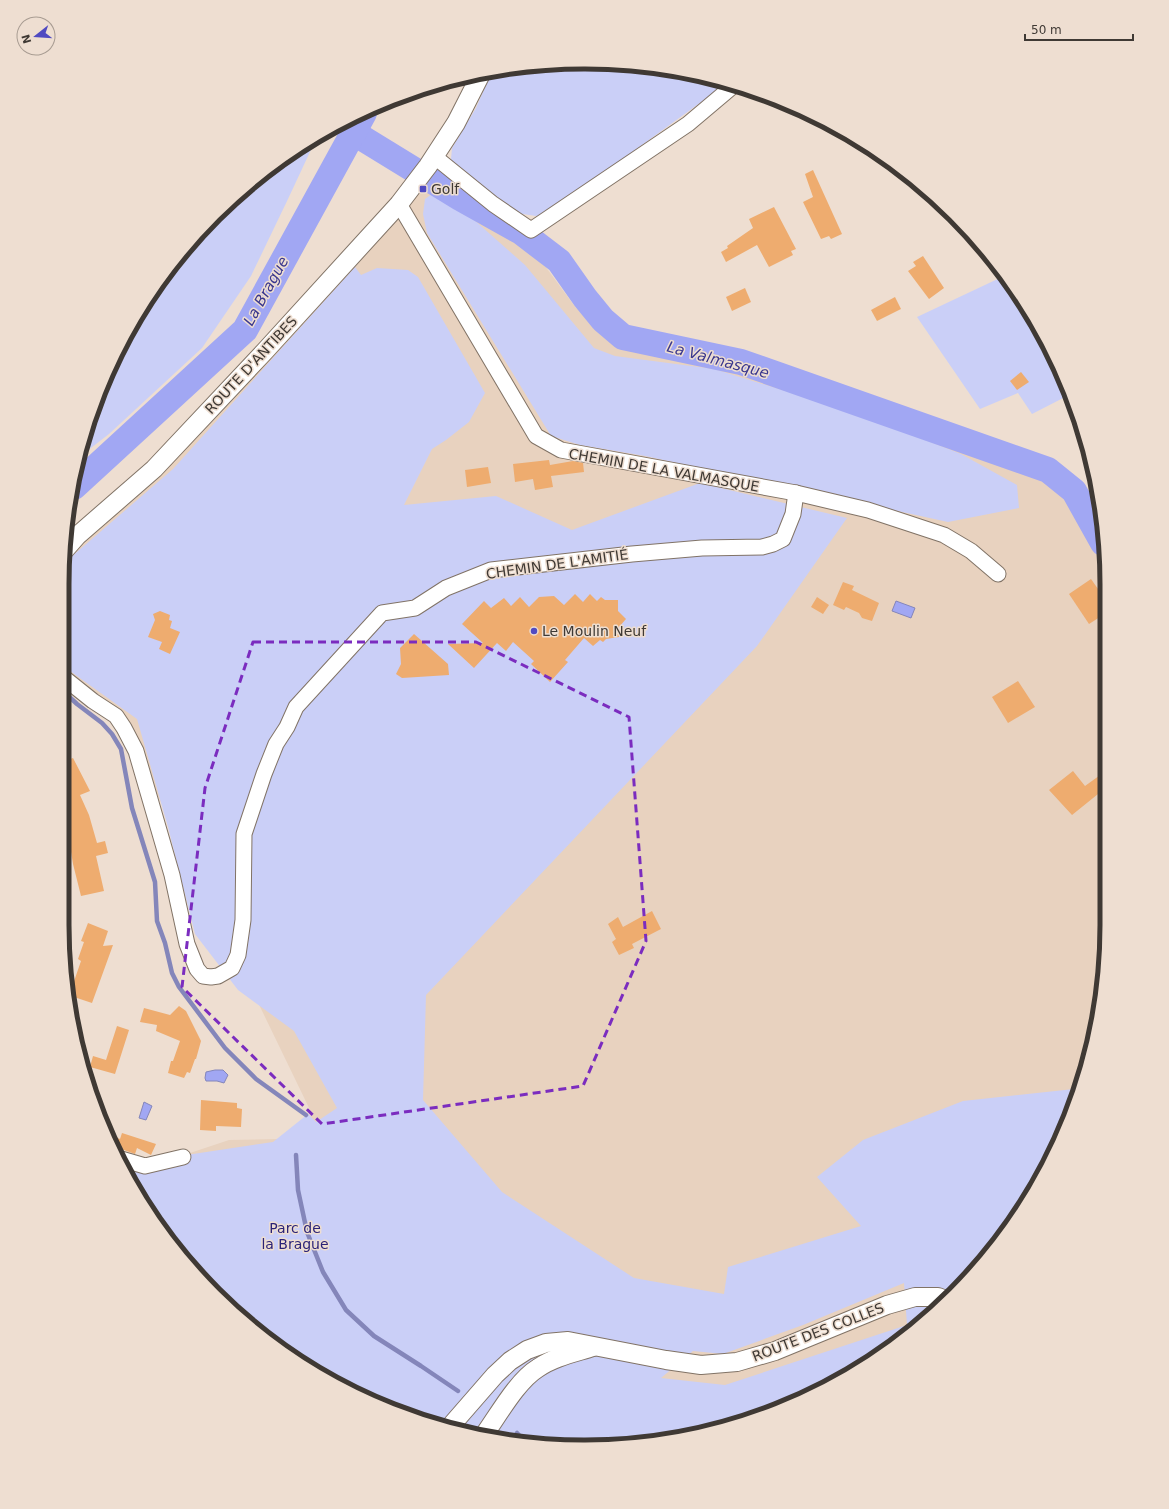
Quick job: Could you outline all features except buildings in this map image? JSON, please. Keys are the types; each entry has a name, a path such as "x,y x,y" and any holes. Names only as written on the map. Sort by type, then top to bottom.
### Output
{"street":[{"name":"ROUTE D'ANTIBES","path":"71,543 154,469 265,351 399,204 431,162 456,123 478,81"},
{"path":"431,162 531,230 688,124 728,90"},
{"name":"CHEMIN DE LA VALMASQUE","path":"399,204 536,436 560,450 796,493 868,510 944,535 971,551 998,574"},
{"name":"CHEMIN DE L'AMITIÉ","path":"69,682 93,701 116,716 136,751 172,875 187,944 197,969 203,976 218,976 232,968 238,955 243,920 244,834 264,774 276,744 287,727 296,707 382,613 414,608 446,588 491,570 632,554 702,548 762,547 773,544 783,539 793,514 796,493"},
{"path":"127,1161 145,1166 183,1157"},
{"name":"ROUTE DES COLLES","path":"454,1423 495,1375 510,1361 527,1350 546,1343 568,1341 666,1360 701,1365 737,1362 775,1351 887,1305 915,1296 940,1298"},
{"name":"ROUTE DES COLLES","path":"487,1431 523,1380 538,1368 557,1358 594,1347"}],"highlighted area":[{"path":"253,642 476,642 629,717 646,941 583,1086 322,1124 182,987 205,788"}],"shaded area":[{"path":"425,186 459,202 512,240 545,266 576,308 603,320 623,337 741,362 1048,470 1074,491 1097,533 1100,584 1099,958 1096,992 1082,1058 1073,1090 1061,1122 1047,1152 1013,1211 993,1238 949,1289 924,1312 871,1353 842,1371 782,1401 750,1413 685,1430 652,1436 618,1439 584,1440 517,1436 359,1388 301,1355 154,1208 138,1182 136,1179 145,1164 184,1155 229,1140 280,1139 312,1114 125,728 69,684 71,544 265,351"}],"green space":[{"path":"551,70 618,70 652,73 721,88 547,214 536,216 516,213 454,165 451,159 452,148 476,108 489,78 517,73"},
{"path":"312,147 251,276 202,348 109,434 87,451 96,419 108,387 138,327 156,298 197,245 220,220 271,176"},
{"path":"436,191 446,195 525,265 594,348 615,356 714,369 880,422 961,454 1017,485 1019,508 948,522 645,456 580,445 551,436 427,233 423,214 425,199"},
{"name":"Parc de la Brague","path":"355,267 361,275 377,268 408,270 418,277 485,393 469,422 432,449 404,505 496,496 572,530 700,483 847,518 757,646 426,995 423,1100 502,1192 634,1278 724,1294 728,1267 861,1226 817,1177 863,1140 963,1101 1073,1089 1061,1122 1047,1152 1013,1211 972,1264 949,1289 924,1312 871,1353 842,1371 782,1401 750,1413 685,1430 652,1436 584,1440 517,1436 484,1430 419,1413 387,1401 327,1371 298,1353 245,1312 220,1289 197,1264 156,1211 125,1157 140,1162 273,1142 308,1114 316,1122 337,1108 294,1031 238,990 195,934 168,827 137,719 69,670 70,558 173,469","holes":["904,1283 907,1325 725,1385 661,1378 693,1351 723,1354 803,1325"]},
{"path":"999,279 1031,327 1047,357 1065,397 1032,414 1018,393 980,409 917,317"}],"water":[{"path":"896,601 915,608 911,618 892,611"},
{"path":"223,1070 228,1075 224,1083 217,1081 206,1081 206,1072"},
{"path":"144,1102 152,1106 146,1120 139,1118"}],"waterway":[{"name":"La Brague","path":"79,482 245,330 360,121"},
{"name":"La Valmasque","path":"354,133 460,198 521,232 559,261 585,298 603,320 623,337 741,362 1048,470 1074,491 1097,533"},
{"path":"69,697 102,723 112,734 121,749 132,808 155,882 157,921 165,943 172,973 179,987 225,1048 256,1079 306,1115"},
{"path":"296,1155 298,1190 307,1232 323,1272 346,1310 374,1336 458,1391"},
{"path":"517,1433 520,1436"}],"place":[{"name":"Golf","path":"423,189"},
{"name":"Le Moulin Neuf","path":"534,631"}]}
